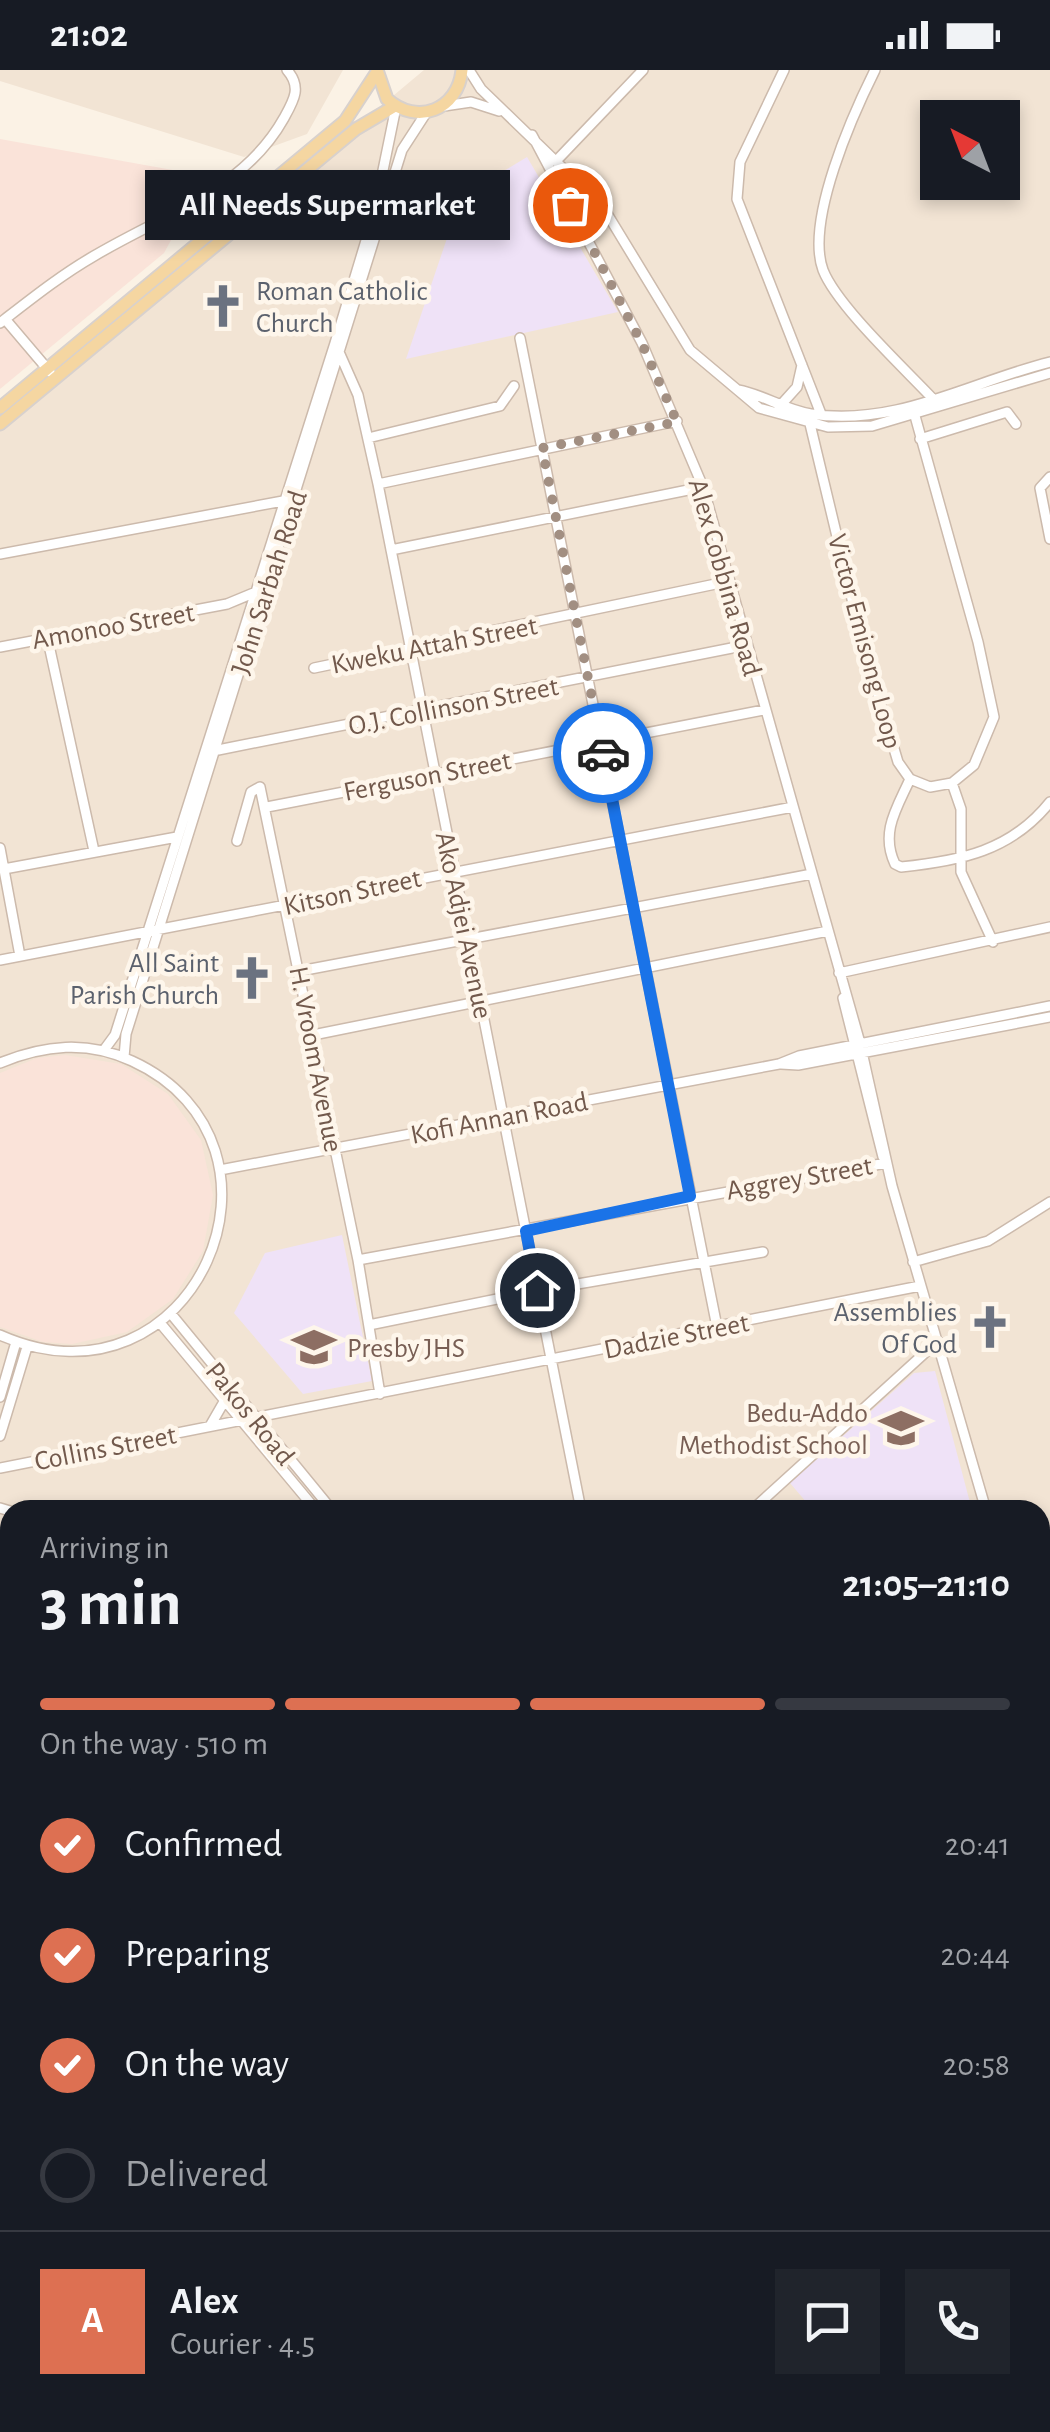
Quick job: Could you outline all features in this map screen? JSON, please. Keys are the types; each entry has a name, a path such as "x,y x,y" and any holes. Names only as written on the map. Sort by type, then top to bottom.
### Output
{"main road":[{"path":"377,71 382,91 396,106 426,113 444,106 456,92 465,70"},
{"path":"0,424 51,374 345,121 377,71"},
{"path":"0,408 51,374 356,129 396,106"}],"street":[{"path":"51,374 2,321 84,262 245,170 272,138 295,99 295,81 286,70"},
{"path":"465,70 508,116 558,159 618,226 690,350 758,408 810,424 872,426 1050,373"},
{"path":"558,159 643,70"},
{"path":"784,70 740,162 736,200 821,414"},
{"path":"875,70 842,142 827,196 821,258 840,296 934,400"},
{"path":"444,106 481,103 508,116"},
{"name":"John Sarbah Road","path":"104,1050 115,1035 335,344 374,214 396,106"},
{"name":"John Sarbah Road","path":"124,1057 126,1034 342,355 402,150 426,113"},
{"name":"Alex Cobbina Road","path":"532,135 642,344 703,487 828,931 878,1148 886,1162 983,1500"},
{"path":"520,338 717,1327"},
{"name":"Ako Adjei Avenue","path":"335,344 358,395 378,484 579,1500"},
{"path":"779,407 797,387 802,362"},
{"path":"738,390 779,407 821,414 899,411 1050,362"},
{"path":"368,438 500,406 514,386"},
{"path":"920,439 1007,412 1016,424"},
{"path":"915,416 978,642 994,717 974,765 952,783 962,809 961,861 969,892 992,942"},
{"path":"378,484 677,422"},
{"name":"Victor Emisong Loop","path":"810,424 863,645 898,762 910,779 930,788 952,783"},
{"path":"1050,478 1040,488 1039,499 1050,539"},
{"path":"391,550 703,487"},
{"path":"0,554 283,501"},
{"name":"Kweku Attah Street","path":"314,668 730,581"},
{"name":"Amonoo Street","path":"0,647 227,604 256,592"},
{"name":"Amonoo Street","path":"227,604 245,626"},
{"path":"46,636 94,851"},
{"name":"O.J. Collinson Street","path":"218,750 747,645"},
{"name":"Ferguson Street","path":"267,808 764,710"},
{"path":"910,779 890,822 888,839 895,864 901,867 961,861 1020,832 1050,802"},
{"path":"237,841 256,788 263,791 267,808"},
{"name":"Kitson Street","path":"0,960 792,807"},
{"name":"H. Vroom Avenue","path":"267,808 358,1260 380,1394"},
{"path":"4,868 178,837"},
{"path":"0,848 20,956"},
{"path":"300,972 812,874"},
{"path":"838,973 1050,928"},
{"path":"313,1035 482,1004 828,931"},
{"name":"Kofi Annan Road","path":"220,1170 778,1064 1050,1006"},
{"name":"Kofi Annan Road","path":"858,1048 1050,1017"},
{"path":"0,1063 55,1047 104,1050 152,1070 182,1096 204,1128 220,1170 218,1234 205,1268 162,1324 119,1344 73,1352 21,1345 0,1335"},
{"name":"Aggrey Street","path":"358,1260 886,1162"},
{"path":"914,1262 988,1241 1050,1202"},
{"path":"369,1325 537,1290 763,1252"},
{"name":"Dadzie Street","path":"254,1418 920,1286"},
{"name":"Pakos Road","path":"172,1315 324,1500"},
{"name":"Pakos Road","path":"162,1324 308,1500"},
{"path":"763,1500 938,1341"},
{"path":"0,1398 21,1345"},
{"path":"0,1436 21,1345"},
{"name":"Collins Street","path":"210,1426 224,1400"},
{"name":"Collins Street","path":"0,1468 254,1418"}],"shaded area":[{"path":"0,70 343,70 307,134 244,157 0,81"},
{"path":"424,70 1050,70 1050,1500 0,1500 0,425"},
{"path":"0,139 206,176 164,253 0,389"},
{"path":"527,157 618,312 406,359 461,197"},
{"path":"65,1055 121,1064 168,1094 201,1140 213,1195 203,1251 173,1299 127,1332 72,1344 43,1342 0,1327 0,1073 37,1058"},
{"name":"Presby JHS","path":"342,1235 372,1381 303,1394 234,1313 265,1253"},
{"name":"Bedu-Addo Methodist School","path":"935,1371 969,1500 804,1500 790,1483 914,1373"}],"way so far":[{"path":"570,205 642,344 677,422 542,448 603,753"}],"place":[{"name":"All Needs Supermarket","path":"570,205"},
{"name":"Roman Catholic Church","path":"223,306"},
{"name":"All Saint Parish Church","path":"252,978"},
{"name":"Assemblies Of God","path":"990,1327"},
{"name":"Presby JHS","path":"314,1347"},
{"name":"Bedu-Addo Methodist School","path":"901,1428"}],"route":[{"path":"537,1290 526,1231 690,1196 603,753"}]}
